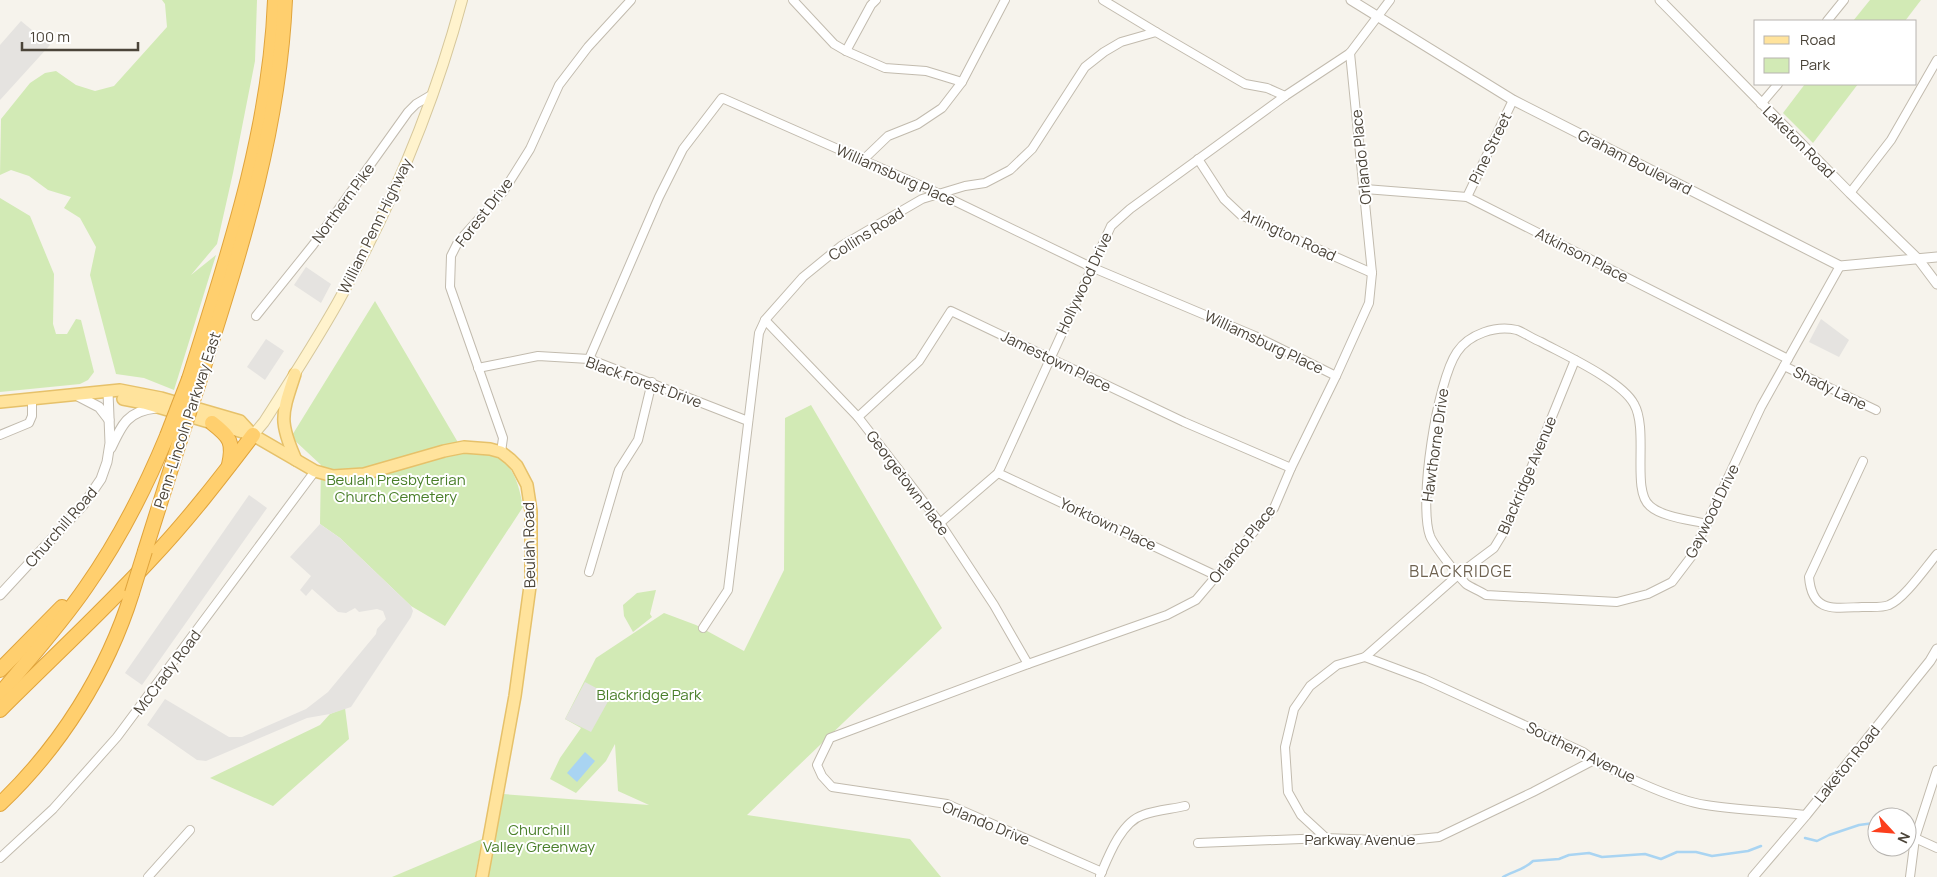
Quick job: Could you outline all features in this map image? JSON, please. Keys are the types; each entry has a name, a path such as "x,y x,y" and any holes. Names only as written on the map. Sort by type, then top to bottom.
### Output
{"highway":[{"name":"Penn-Lincoln Parkway East","path":"194,380 250,176 268,74 274,0"},
{"name":"Penn-Lincoln Parkway East","path":"0,804 42,759 82,701 111,647 132,593 145,551 174,438 245,234 262,170 278,75 285,0"},
{"path":"212,423 226,434 230,441 232,450 228,468"},
{"path":"0,721 172,536 253,435"},
{"name":"Penn-Lincoln Parkway East","path":"0,694 62,620 97,571 174,438"},
{"path":"0,670 97,571"},
{"path":"0,710 89,624"}],"main road":[{"name":"William Penn Highway","path":"253,435 295,374 334,311 365,252 408,158 433,94 462,0"},
{"path":"295,374 286,401 283,420 286,436 296,460"},
{"path":"0,402 120,390 188,405 240,421 253,435"},
{"path":"108,392 119,398 159,407 253,435 315,471 333,476 355,476 464,447 479,447 501,452"},
{"name":"Beulah Road","path":"482,877 515,696 531,579 531,511 526,485 517,466 501,452"}],"street":[{"name":"Forest Drive","path":"501,452 503,438 450,287 451,256 458,242 503,192 530,148 558,85 588,47 631,0"},
{"path":"792,0 834,44 846,51 885,68 926,70 962,82"},
{"path":"846,51 871,5 876,0"},
{"path":"863,160 888,136 918,124 942,108 962,82 1005,0"},
{"path":"1103,0 1245,84 1267,88 1285,96"},
{"name":"Graham Boulevard","path":"1351,0 1513,100 1840,266"},
{"name":"Hollywood Drive","path":"940,523 998,473 1091,266 1111,226 1130,209 1285,96 1350,53 1390,0"},
{"name":"Laketon Road","path":"1660,0 1850,193 1919,260 1937,284"},
{"path":"1829,20 1844,0"},
{"name":"Collins Road","path":"703,628 728,590 759,333 765,320 803,277 841,246 922,199 964,186 985,183 1010,170 1032,150 1085,67 1120,42 1156,32"},
{"name":"Orlando Place","path":"817,765 830,738 1028,664 1167,615 1196,600 1274,508 1290,468 1336,376 1369,302 1372,274 1350,53"},
{"path":"1850,193 1891,140 1937,60"},
{"path":"1762,104 1777,85"},
{"name":"Northern Pike","path":"256,316 313,245 408,112 416,104 433,94"},
{"name":"Williamsburg Place","path":"589,359 655,206 683,149 722,98 940,194 1091,266 1255,336 1336,376"},
{"name":"Pine Street","path":"1467,197 1513,100"},
{"name":"Arlington Road","path":"1198,160 1224,199 1241,215 1372,274"},
{"name":"Atkinson Place","path":"1365,189 1467,197 1788,359"},
{"path":"1840,266 1937,257"},
{"name":"Gaywood Drive","path":"1458,575 1467,585 1486,595 1616,602 1648,594 1672,582 1691,557 1761,406 1840,266"},
{"name":"Jamestown Place","path":"858,417 919,361 952,311 1184,422 1290,468"},
{"name":"Georgetown Place","path":"765,320 858,417 940,523 994,605 1028,664"},
{"path":"1807,325 1815,329"},
{"name":"Hawthorne Drive","path":"1458,575 1430,537 1426,518 1426,494 1438,403 1448,367 1458,351 1469,341 1490,329 1517,330 1575,360 1622,389 1635,405 1642,436 1641,491 1649,506 1662,513 1707,524"},
{"name":"Black Forest Drive","path":"478,368 538,356 589,359 748,421"},
{"name":"Blackridge Avenue","path":"1326,838 1301,815 1288,792 1285,747 1294,709 1310,686 1337,665 1365,657 1458,575 1494,548 1508,525 1575,360"},
{"name":"Shady Lane","path":"1784,366 1876,410"},
{"path":"589,572 619,470 638,440 652,382"},
{"name":"Churchill Road","path":"0,595 90,496 104,471 109,452 110,420 108,392"},
{"path":"74,394 99,407 110,420"},
{"path":"0,435 29,423 32,416 32,399"},
{"path":"109,452 121,427 131,416 144,409 159,407"},
{"path":"1863,460 1809,577 1810,591 1819,604 1830,608 1889,605 1908,589 1937,554"},
{"name":"McCrady Road","path":"0,858 58,804 117,737 315,471"},
{"name":"Yorktown Place","path":"998,473 1217,576"},
{"name":"Laketon Road","path":"1753,877 1806,815 1930,661 1937,649"},
{"name":"Southern Avenue","path":"1365,657 1424,679 1583,752 1594,760 1662,791 1704,805 1806,815"},
{"name":"Parkway Avenue","path":"1198,843 1326,838 1399,841 1439,837 1533,792 1594,760"},
{"name":"Orlando Drive","path":"817,765 822,776 832,787 946,804 1100,875"},
{"path":"1917,832 1937,770"},
{"path":"1100,875 1121,833 1130,822 1142,815 1185,806"},
{"path":"148,877 190,830"},
{"path":"1917,839 1937,848"},
{"path":"1910,877 1913,857"}],"green space":[{"path":"162,0 257,0 255,61 217,244 191,275 216,255 174,390 144,378 116,374 90,275 96,247 80,218 64,208 71,197 48,190 29,176 11,170 0,175 1,119 30,83 45,73 56,71 76,85 95,91 114,86 167,27 165,4"},
{"path":"1870,0 1921,0 1906,20 1854,20"},
{"path":"1804,85 1857,85 1813,143 1783,113"},
{"path":"0,198 30,216 54,274 53,324 56,334 67,334 76,319 81,320 94,372 88,380 80,384 0,392"},
{"name":"Beulah Presbyterian Church Cemetery","path":"375,301 463,451 487,453 503,461 509,467 517,482 523,507 445,626 411,606 340,538 320,524 321,465 291,437"},
{"name":"Blackridge Park","path":"811,405 942,628 747,815 910,839 941,877 487,877 503,794 649,805 618,791 615,744 606,761 576,793 550,779 560,758 581,728 565,719 596,658 664,613 696,625 744,651 784,570 785,418"},
{"path":"656,590 650,614 652,617 633,632 624,616 623,605 637,593"},
{"path":"345,708 349,739 273,806 210,778 320,725 330,714"},
{"name":"Churchill Valley Greenway","path":"482,839 475,877 392,877"}],"shaded area":[{"path":"21,21 50,45 0,100 0,45"},
{"path":"306,267 331,284 321,303 294,285"},
{"path":"1821,319 1849,340 1839,357 1809,342"},
{"path":"266,339 284,351 265,380 247,367"},
{"path":"249,495 267,508 142,685 125,673"},
{"path":"320,524 340,538 411,606 413,611 411,617 351,707 330,714 307,718 206,761 197,760 147,725 165,699 229,737 242,737 306,709 328,692 376,634 377,629 386,619 383,611 377,609 359,612 355,608 346,613 338,612 312,589 306,596 300,590 311,576 290,557"},
{"path":"585,682 611,696 591,732 565,719"}],"water":[{"path":"585,752 595,761 577,782 567,773"}],"waterway":[{"path":"1805,838 1817,841 1829,835 1867,824"},
{"path":"1503,877 1533,861 1559,859 1569,855 1589,853 1602,857 1645,854 1661,859 1677,852 1696,852 1712,856 1748,851 1761,846"}],"district":[{"name":"BLACKRIDGE","path":"1461,571"}]}
